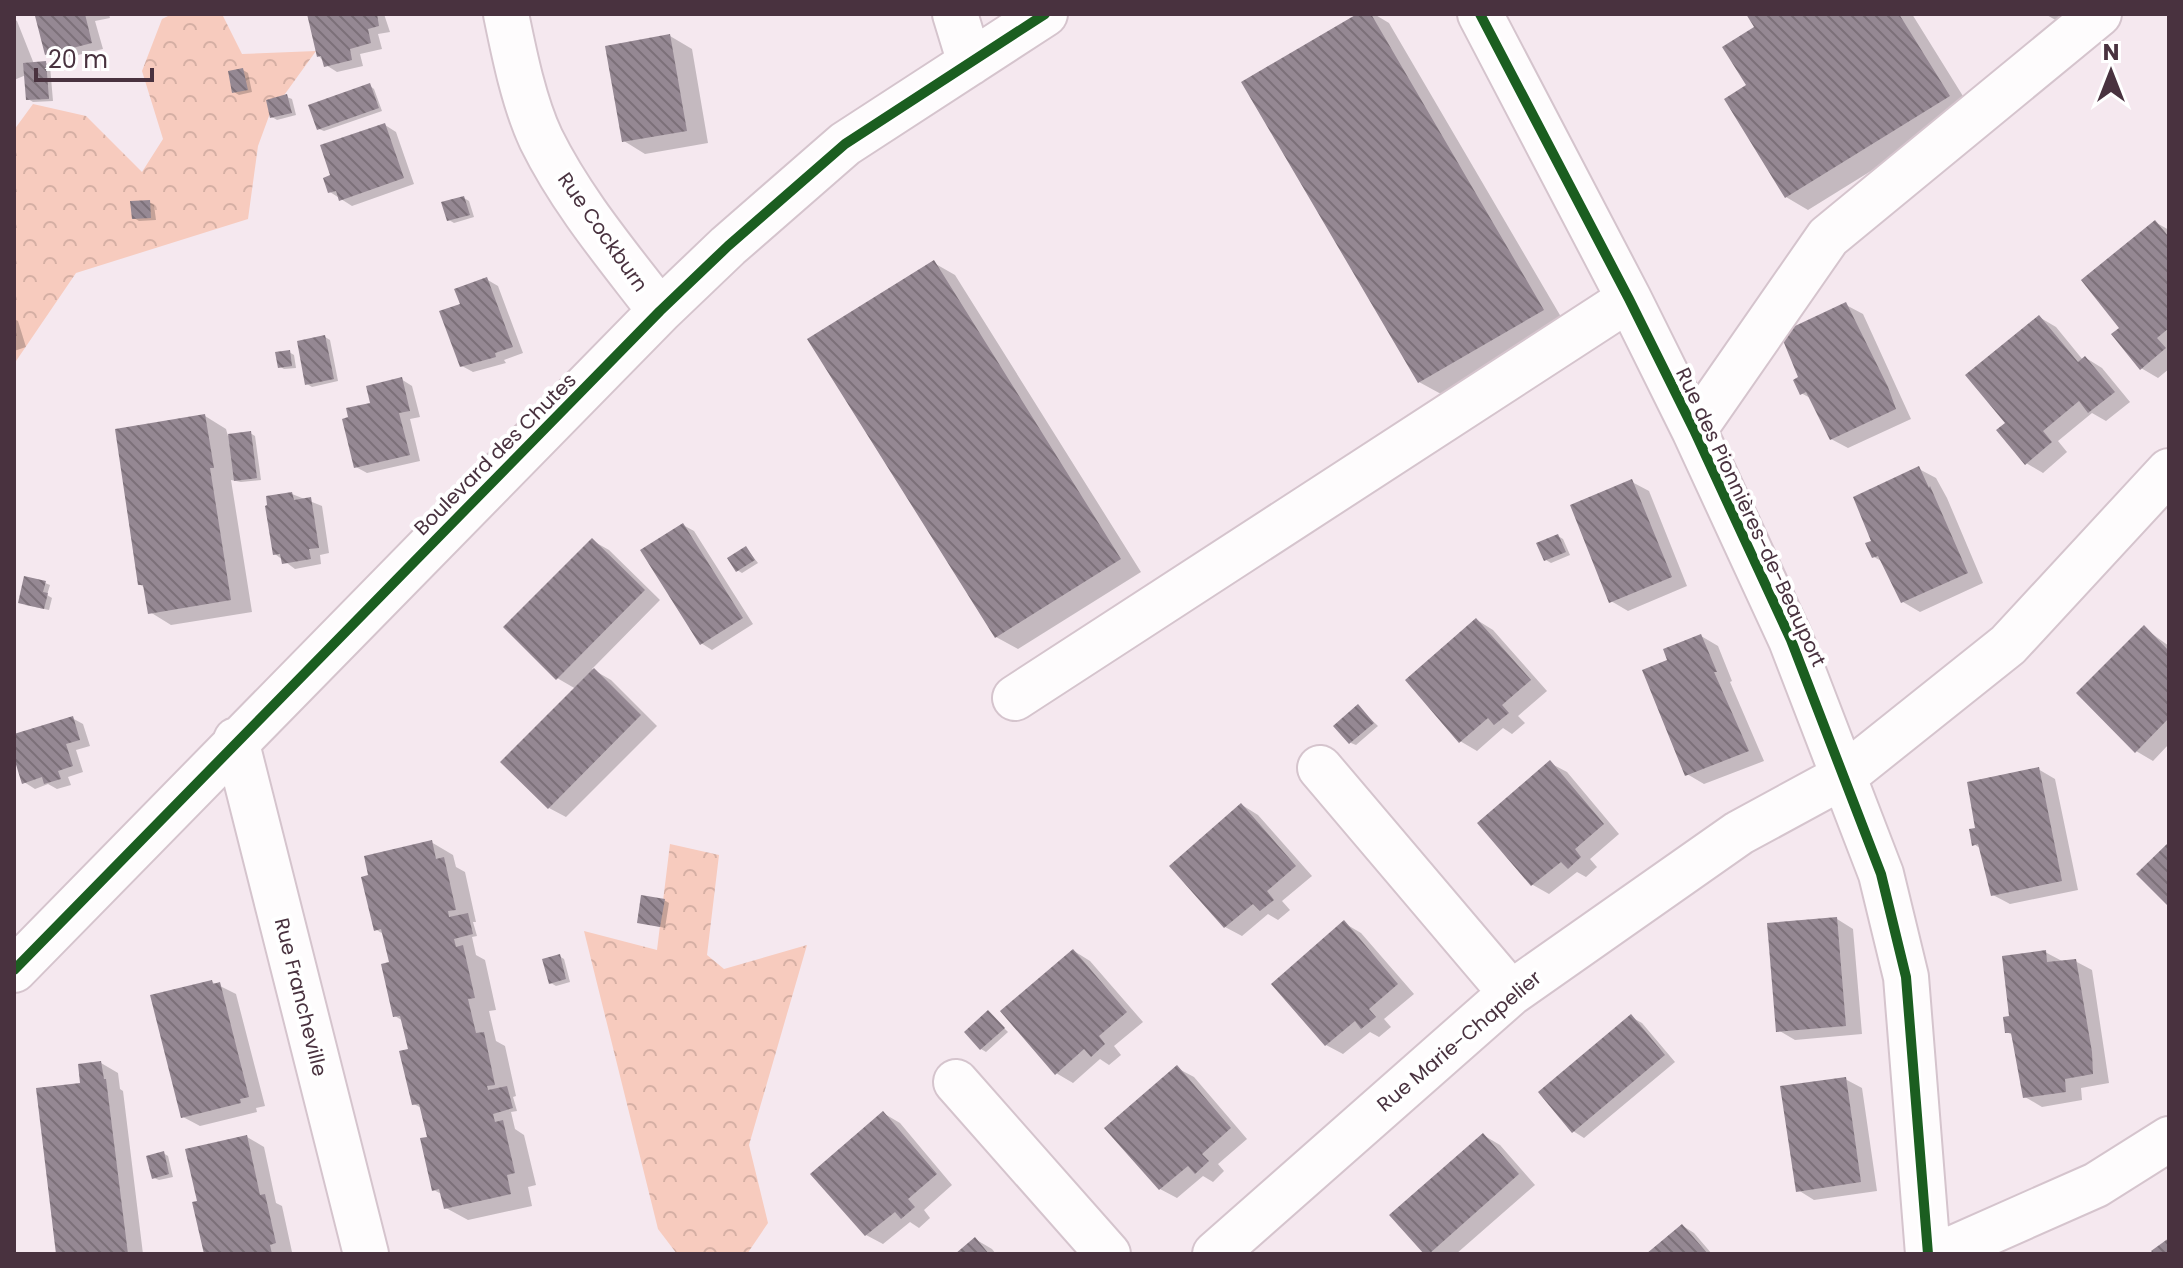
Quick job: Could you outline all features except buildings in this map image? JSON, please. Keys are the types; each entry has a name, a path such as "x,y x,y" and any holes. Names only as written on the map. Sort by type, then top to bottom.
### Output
{"street":[{"name":"Rue Cockburn","path":"506,14 514,54 540,136 577,203 660,311"},
{"path":"955,14 970,63"},
{"name":"Boulevard des Chutes","path":"14,970 236,740 728,246 845,144 1045,14"},
{"name":"Rue des Pionnières-de-Beauport","path":"1480,14 1694,430 1791,640 1881,874 1906,977 1928,1254"},
{"path":"1694,430 1828,237 2099,14"},
{"path":"1015,698 1629,299"},
{"name":"Rue Marie-Chapelier","path":"1215,1254 1511,993 1739,833 1844,776 2008,645 2169,471"},
{"name":"Rue Francheville","path":"236,740 366,1254"},
{"path":"1320,768 1511,993"},
{"path":"956,1082 1108,1254"},
{"path":"1940,1254 2096,1185 2169,1139"}],"green space":[{"path":"172,14 222,14 242,54 316,51 269,116 258,146 248,219 76,273 14,364 14,130 33,104 86,116 142,172 163,139 142,71 162,19"},
{"path":"670,844 719,855 707,955 724,969 807,945 749,1145 768,1223 747,1254 677,1254 658,1229 584,931 657,950"}],"cycle path":[{"path":"14,970 660,311 728,246 845,144 1045,14"},
{"path":"1480,14 1694,430 1791,640 1881,874 1906,977 1928,1254"}]}
